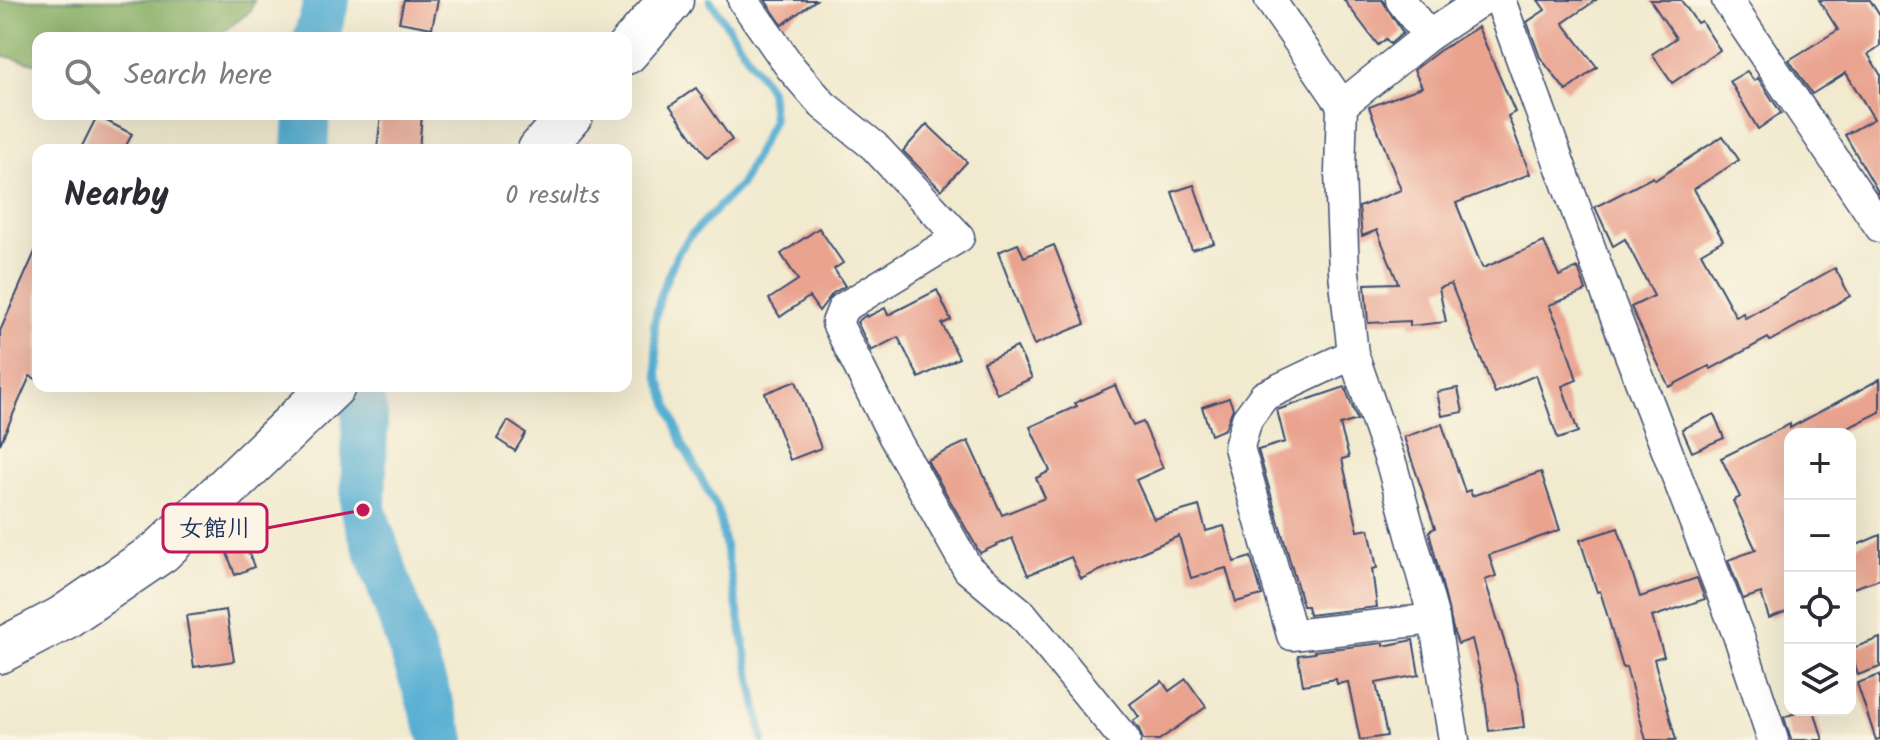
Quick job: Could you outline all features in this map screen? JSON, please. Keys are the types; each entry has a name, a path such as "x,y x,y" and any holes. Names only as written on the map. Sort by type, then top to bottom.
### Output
{"highway":[{"path":"632,45 671,0"},
{"path":"545,144 566,120"},
{"path":"0,651 63,618 161,551 327,392"}],"street":[{"path":"743,0 791,68 823,105 874,146 959,237 843,308 837,323 894,437 968,569 1022,614 1125,740"},
{"path":"1270,0 1342,105 1340,187 1344,273 1353,354 1392,466 1434,619 1454,740"},
{"path":"1401,0 1428,36"},
{"path":"1342,105 1428,36 1482,0"},
{"path":"1500,0 1609,300 1740,640 1773,740"},
{"path":"1727,0 1880,227"},
{"path":"1353,354 1264,396 1247,419 1239,447 1292,635 1434,619"}],"green space":[{"path":"0,0 254,0 251,11 222,32 32,32 32,63 0,55"}],"building":[{"path":"404,0 438,0 432,28 399,22"},
{"path":"765,0 816,0 782,25"},
{"path":"1344,0 1382,0 1403,33 1390,44 1386,39 1378,45"},
{"path":"1538,0 1596,0 1563,23 1597,67 1566,91 1540,57 1527,22 1545,10"},
{"path":"1650,0 1681,0 1697,23 1701,21 1720,50 1672,83 1652,54 1676,38"},
{"path":"1819,0 1870,0 1880,16 1880,46 1868,54 1880,74 1880,195 1845,135 1874,119 1846,73 1812,94 1789,60 1838,30"},
{"path":"1478,27 1515,112 1508,116 1530,174 1456,203 1482,267 1544,242 1559,276 1578,268 1586,291 1549,305 1577,380 1562,386 1578,432 1558,439 1536,375 1495,393 1451,284 1439,288 1446,322 1410,326 1410,321 1368,323 1365,284 1398,283 1377,230 1362,236 1359,207 1401,190 1369,107 1422,87 1414,70"},
{"path":"1747,71 1754,81 1758,78 1781,113 1758,129 1730,81"},
{"path":"696,88 732,140 707,157 670,106"},
{"path":"95,120 105,120 132,134 127,144 83,144"},
{"path":"380,120 422,120 420,144 378,144"},
{"path":"927,124 967,162 941,190 903,151"},
{"path":"1723,136 1739,160 1694,189 1723,240 1701,253 1736,317 1743,313 1745,318 1835,268 1850,296 1770,341 1768,338 1711,369 1709,366 1669,387 1631,307 1654,296 1625,239 1613,246 1595,207 1653,177 1655,180"},
{"path":"1194,185 1214,243 1192,250 1172,192"},
{"path":"819,228 843,263 834,269 845,286 833,293 819,311 809,297 780,317 769,299 798,280 781,254"},
{"path":"1018,244 1024,257 1054,245 1085,324 1034,345 998,252"},
{"path":"32,259 32,377 0,444 0,331"},
{"path":"937,290 951,320 942,324 959,358 919,378 898,337 871,351 857,322 885,308 888,315"},
{"path":"1017,347 1032,378 997,394 983,362"},
{"path":"1880,379 1880,412 1848,428 1790,428"},
{"path":"796,381 821,448 790,460 765,393"},
{"path":"1115,385 1133,426 1143,422 1163,468 1136,480 1154,519 1199,506 1206,531 1224,526 1234,562 1251,557 1262,595 1236,602 1226,568 1191,578 1179,536 1081,579 1071,557 1028,575 1012,538 980,553 927,460 968,441 1002,515 1045,498 1036,478 1050,471 1030,427"},
{"path":"1345,387 1357,420 1340,425 1349,457 1342,459 1358,531 1369,529 1377,568 1372,569 1377,607 1309,615 1307,606 1303,606 1258,450 1285,442 1277,410"},
{"path":"1458,388 1463,412 1442,416 1437,392"},
{"path":"1229,398 1233,408 1225,429 1211,435 1202,407"},
{"path":"1714,414 1724,438 1692,452 1682,429"},
{"path":"508,421 526,433 515,451 497,439"},
{"path":"1442,424 1465,492 1470,490 1472,496 1541,472 1560,530 1489,555 1496,576 1485,580 1519,688 1524,727 1489,731 1484,689 1472,639 1458,644 1454,633 1429,531 1435,528 1404,437"},
{"path":"1790,424 1790,428 1784,428 1784,612 1769,618 1761,593 1743,599 1728,560 1756,550 1733,501 1740,497 1721,458"},
{"path":"1618,528 1640,597 1697,578 1705,599 1652,617 1664,656 1654,659 1676,740 1646,740 1626,667 1623,668 1600,591 1597,592 1580,540"},
{"path":"1880,535 1880,579 1856,587 1856,572 1856,545"},
{"path":"245,543 254,567 235,575 226,550"},
{"path":"226,610 234,661 194,667 186,616"},
{"path":"1880,638 1880,667 1858,675 1856,647"},
{"path":"1413,640 1419,675 1376,683 1387,736 1360,740 1348,682 1337,684 1336,679 1303,685 1298,655"},
{"path":"1880,675 1880,739 1876,740 1857,683"},
{"path":"1186,679 1206,707 1159,740 1143,740 1133,721 1139,717 1130,704 1162,681 1169,691"},
{"path":"1816,716 1823,740 1791,740 1784,717"}],"waterway":[{"path":"318,32 327,0"},
{"path":"710,0 770,90 773,120 741,184 691,235 677,254 661,293 654,324 658,376 683,445 718,510 763,740"},
{"path":"305,144 307,120"},
{"path":"359,392 365,416 363,510 443,740"}],"place":[{"name":"女館川","path":"363,510"}]}
